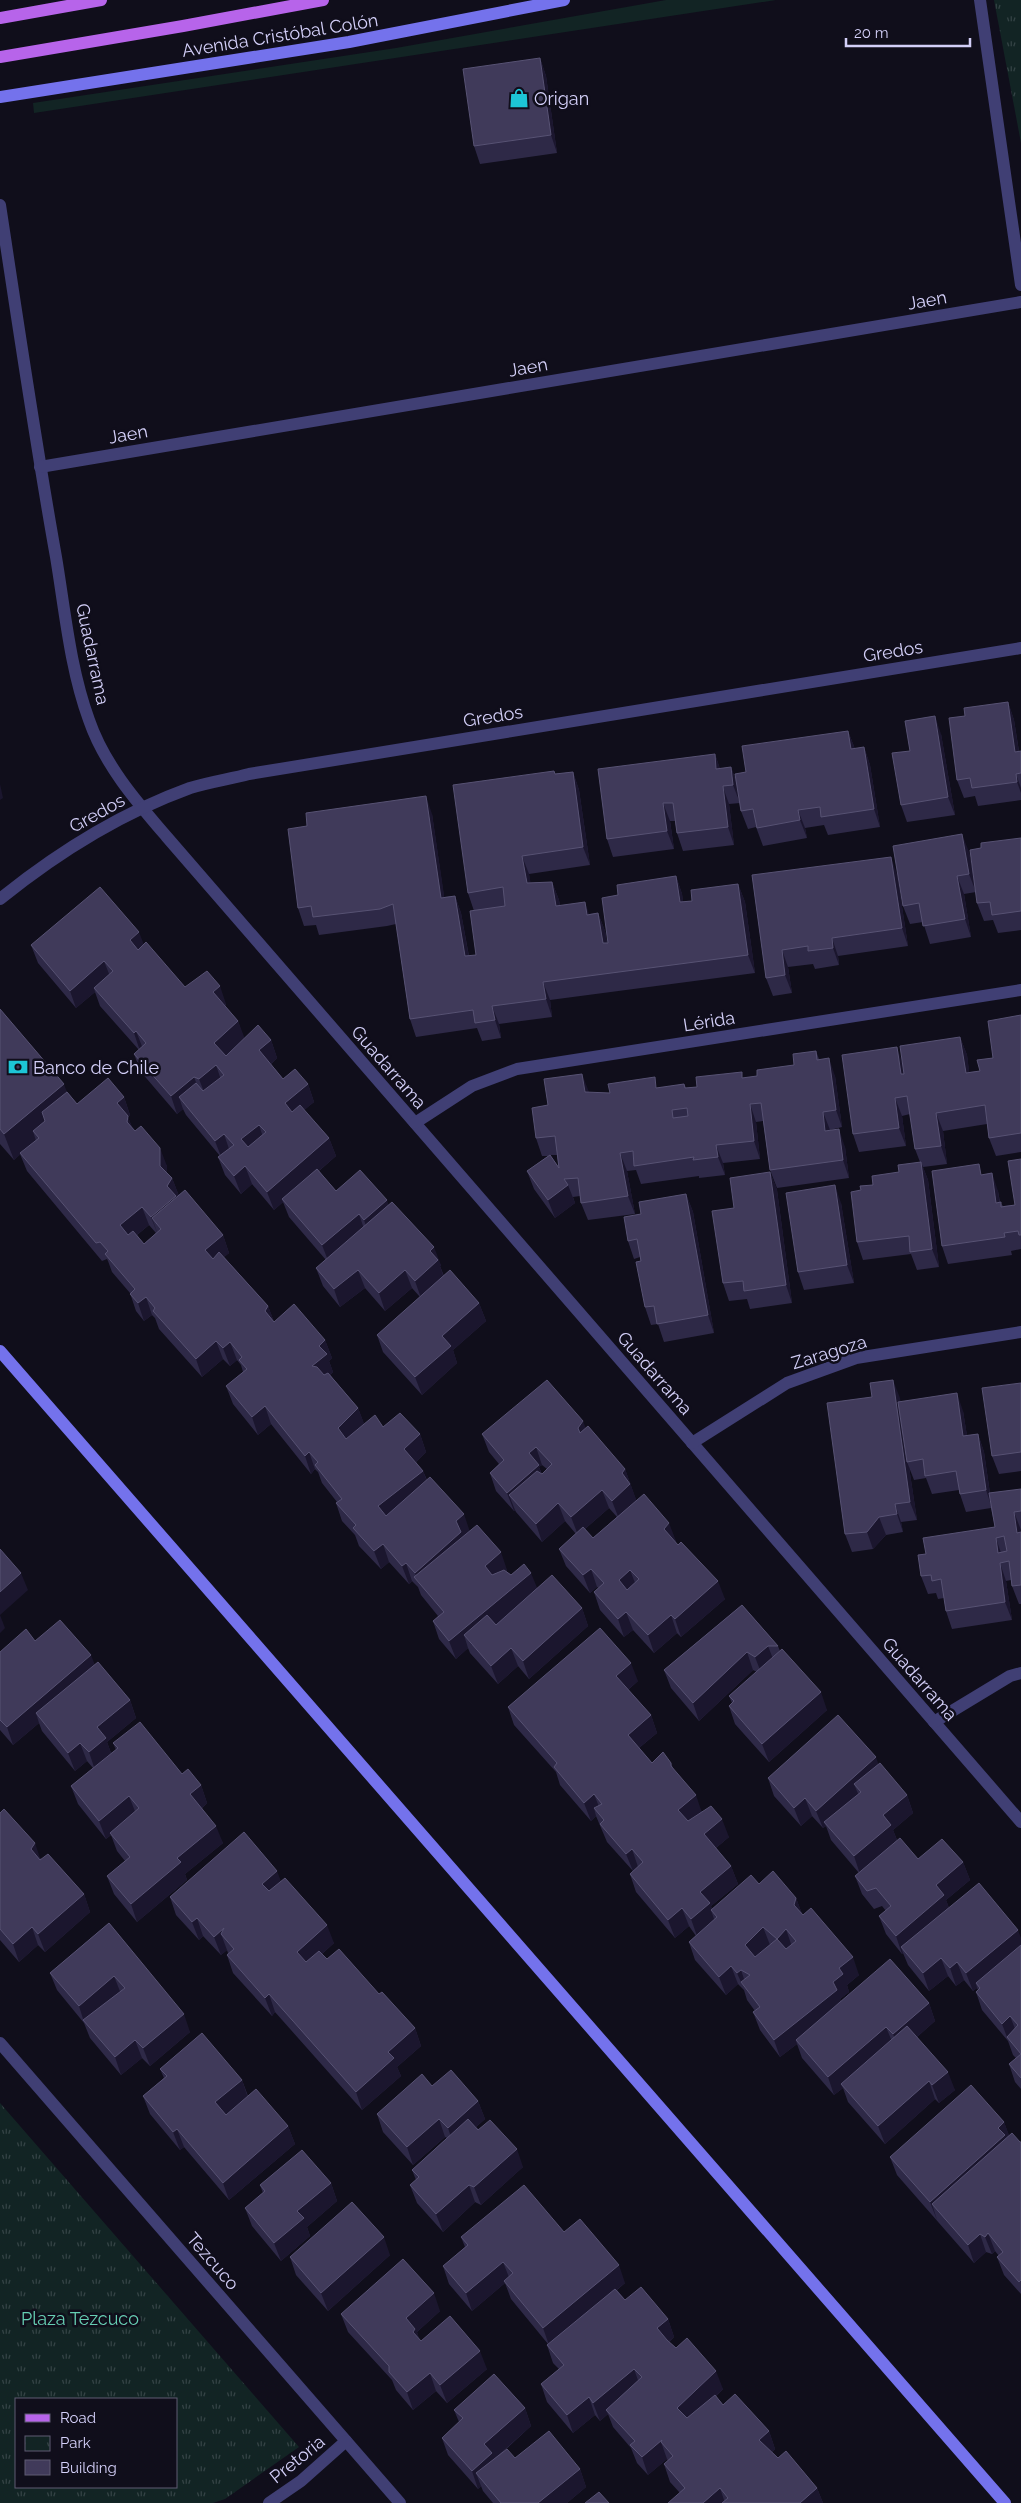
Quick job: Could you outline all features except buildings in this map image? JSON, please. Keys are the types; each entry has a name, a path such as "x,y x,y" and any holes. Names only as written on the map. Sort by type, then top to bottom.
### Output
{"main road":[{"path":"0,18 101,0"},
{"name":"Avenida Cristóbal Colón","path":"0,57 323,0"},
{"name":"Avenida Cristóbal Colón","path":"0,97 349,42 564,0"},
{"path":"0,1351 1004,2503"}],"street":[{"path":"980,0 1021,285"},
{"name":"Guadarrama","path":"0,206 40,467 78,683 89,721 101,748 142,808 1021,1822"},
{"name":"Jaen","path":"40,467 1021,302"},
{"name":"Gredos","path":"0,899 78,842 142,808 192,788 249,774 1021,648"},
{"name":"Lérida","path":"415,1123 472,1086 517,1069 1021,990"},
{"name":"Zaragoza","path":"692,1443 787,1383 856,1358 1021,1332"},
{"path":"934,1722 1010,1676 1021,1673"},
{"name":"Tezcuco","path":"0,2043 400,2503"},
{"name":"Pretoria","path":"269,2503 302,2481 346,2441"}],"green space":[{"path":"666,0 776,0 34,113 33,103 396,48"},
{"path":"994,0 1021,0 1021,143"},
{"name":"Plaza Tezcuco","path":"0,2103 299,2447 225,2499 213,2503 0,2503"}],"place":[{"name":"Origan","path":"519,98"},
{"name":"Banco de Chile","path":"18,1067"}]}
